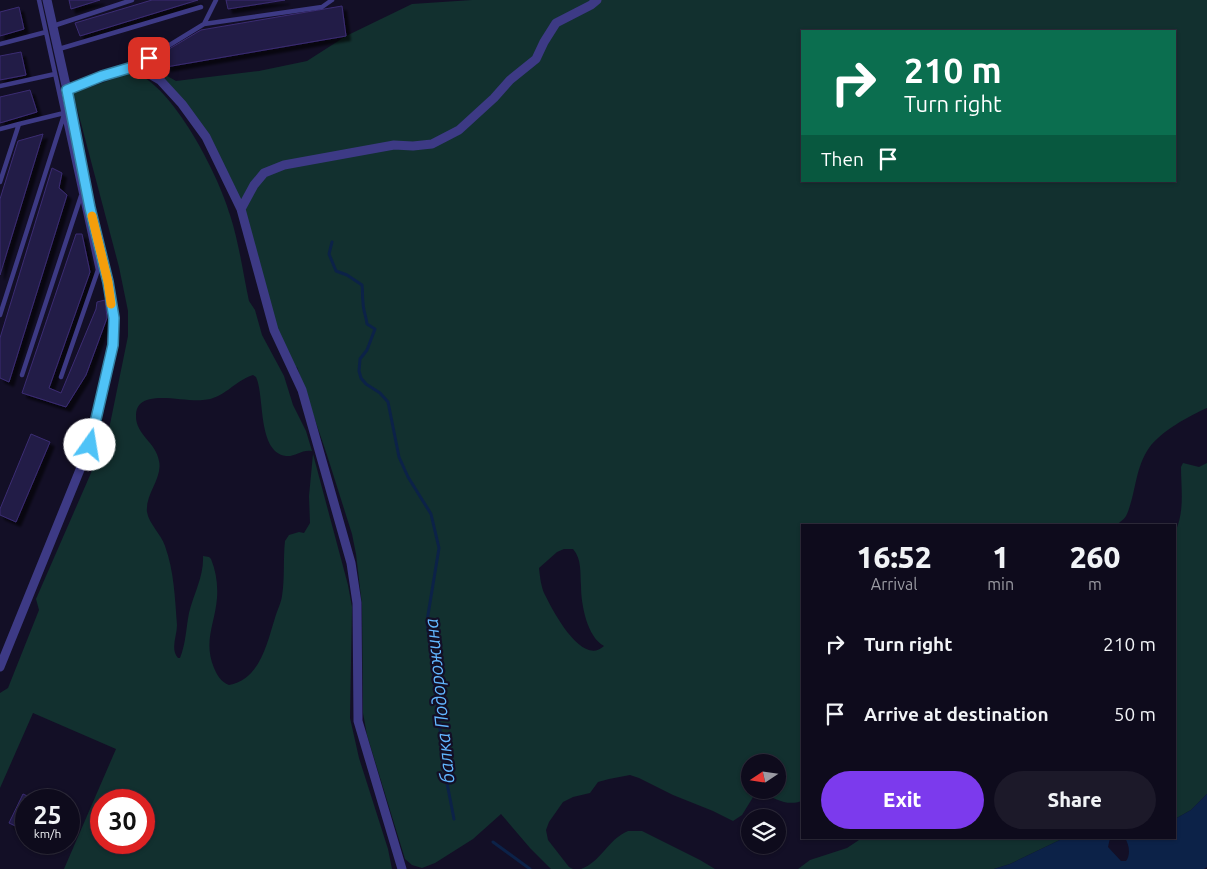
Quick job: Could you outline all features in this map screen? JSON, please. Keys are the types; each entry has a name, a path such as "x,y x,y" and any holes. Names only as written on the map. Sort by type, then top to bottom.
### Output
{"street":[{"path":"0,667 90,445 113,345 114,318 108,282 90,208 59,49 50,29 47,0"},
{"path":"241,209 254,185 264,173 284,165 394,145 432,144 459,130 494,98 510,80 536,59 556,23 597,0"},
{"path":"67,90 102,76 136,66 160,80 182,104 206,138 241,209 274,330 302,390 351,563 357,603 358,721 402,869"}],"lane":[{"path":"39,0 50,29 55,74 98,270 61,377"},
{"path":"0,44 50,29 132,0"},
{"path":"204,24 216,0"},
{"path":"136,66 204,24 322,8 332,0"},
{"path":"59,49 201,7"},
{"path":"0,86 55,74"},
{"path":"0,128 64,114"},
{"path":"0,315 64,114"},
{"path":"0,182 19,124"},
{"path":"22,375 82,194"}],"green space":[{"path":"472,0 1207,0 1207,408 1168,430 1149,448 1138,472 1127,514 1117,524 801,524 801,801 789,803 775,799 786,799 786,754 741,754 741,799 752,799 746,809 741,809 741,816 733,821 630,775 598,782 590,793 573,797 563,802 549,822 546,830 548,840 569,867 573,869 551,869 501,814 473,839 435,863 422,868 412,865 405,859 367,735 363,713 362,605 356,554 352,534 327,455 297,367 294,368 284,347 270,308 247,230 201,130 152,71 162,73 176,81 259,71 307,61 346,36 412,4","holes":["564,549 573,549 578,557 580,566 582,602 586,619 593,635 604,646 595,650 587,649 578,643 561,624 554,613 541,582 539,568 557,552"]},
{"path":"133,72 148,80 163,94 178,113 205,156 216,178 236,236 249,301 255,310 262,335 284,376 293,405 306,431 312,451 286,456 277,452 270,445 266,434 259,386 256,377 253,375 240,381 217,397 210,399 161,398 146,400 138,406 136,415 139,428 157,454 160,467 147,505 147,512 168,555 174,585 177,625 174,651 178,658 180,658 185,641 189,613 202,571 203,556 209,557 214,568 217,588 210,641 211,658 216,673 229,685 240,682 255,668 265,649 281,599 285,541 289,535 299,532 304,533 310,523 309,496 313,454 348,585 352,607 350,718 359,758 388,849 392,869 64,869 70,854 80,854 80,832 90,809 90,854 155,854 155,789 99,789 116,749 33,713 0,788 0,693 8,688 39,610 36,599 108,434 128,336 128,311 119,267 73,93"},
{"path":"1183,463 1199,467 1207,463 1207,794 1191,810 1176,818 1176,529 1181,508 1181,467"},
{"path":"628,831 642,831 715,869 581,869 588,866 615,839"},
{"path":"860,839 1062,839 1010,864 994,869 798,869 810,860 847,848"}],"water":[{"path":"1207,794 1207,867 1204,869 994,869 1010,864 1062,839 1110,839 1108,847 1121,861 1126,861 1129,856 1129,850 1126,839 1176,839 1176,818 1191,810"}],"building":[{"path":"69,0 100,0 71,9"},
{"path":"152,0 198,0 80,36 75,23"},
{"path":"226,0 285,0 228,9"},
{"path":"342,6 346,36 166,67 164,52 201,30"},
{"path":"19,7 24,29 0,36 0,12"},
{"path":"21,52 26,75 0,80 0,56"},
{"path":"30,90 37,112 0,123 0,97"},
{"path":"43,134 0,275 0,199 18,141"},
{"path":"52,168 62,173 59,188 67,195 9,382 0,378 0,338"},
{"path":"76,234 82,234 90,272 49,388 61,393 96,309 97,302 105,300 107,318 86,375 66,407 22,393"},
{"path":"31,434 50,442 16,522 0,515 0,509"},
{"path":"15,811 15,826 9,823"}],"waterway":[{"name":"балка Подорожина","path":"332,242 329,254 336,271 347,275 362,285 363,308 367,324 375,329 367,350 360,359 359,371 361,378 388,402 399,457 408,477 431,514 439,548 427,621 446,778 454,819"},
{"name":"балка Подорожина","path":"493,842 530,869"}],"slow traffic":[{"path":"92,216 108,282 111,304"}],"route":[{"path":"90,445 113,345 114,318 67,90 102,76 136,66 149,58"}]}
